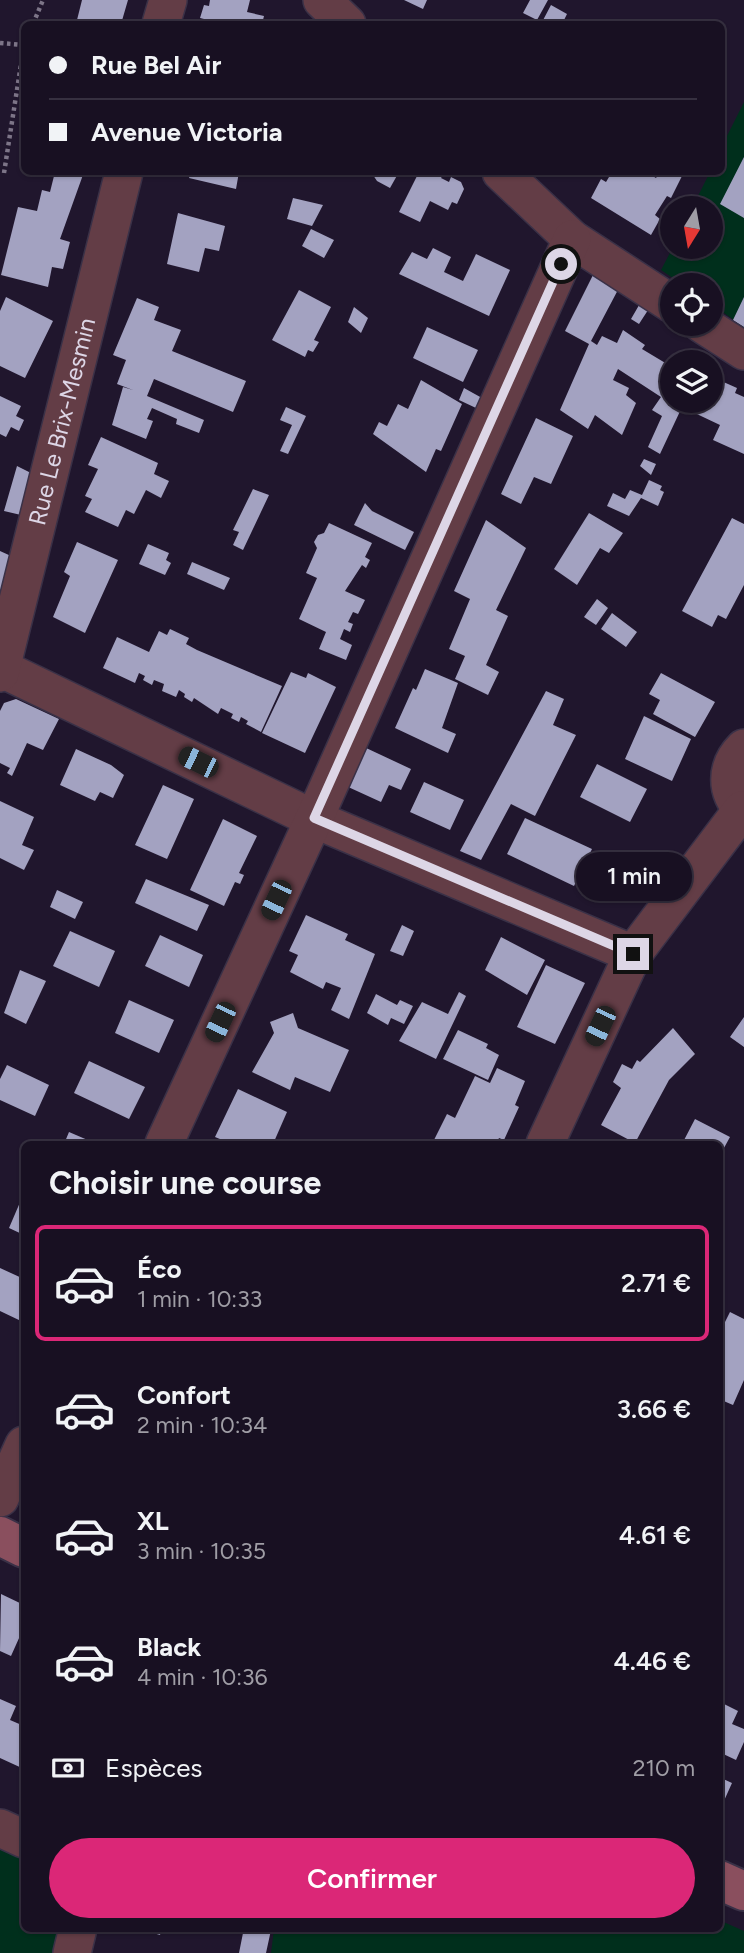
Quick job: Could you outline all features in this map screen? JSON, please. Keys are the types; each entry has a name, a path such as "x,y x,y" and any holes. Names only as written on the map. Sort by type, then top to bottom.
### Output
{"street":[{"path":"163,21 168,0"},
{"path":"322,0 345,21"},
{"name":"Rue Le Brix-Mesmin","path":"1,670 123,175"},
{"path":"504,175 572,239 660,296"},
{"path":"164,1141 314,818 572,239"},
{"path":"721,336 744,351"},
{"path":"1,670 314,818 633,954"},
{"path":"546,1141 633,954 743,810 729,787 729,773 734,760 744,748"},
{"path":"0,1498 21,1452"},
{"path":"0,1536 21,1546"},
{"path":"0,1828 21,1838"},
{"path":"723,1883 744,1891"},
{"path":"72,1953 77,1932"}],"path":[{"path":"34,21 43,0"},
{"path":"0,43 21,45"},
{"path":"4,173 21,64"}],"green space":[{"path":"744,102 744,327 723,312 723,273 665,273 661,270 667,259 723,259 723,196 698,196 708,175 725,175 725,140"},
{"path":"0,1842 21,1852 21,1932 65,1932 61,1953 0,1953"},
{"path":"723,1922 744,1931 744,1953 271,1953 274,1932 723,1932"}],"building":[{"path":"82,0 128,0 122,21 77,21"},
{"path":"210,0 250,0 247,12 264,16 263,21 204,21 200,18 204,5 209,6"},
{"path":"404,0 427,0 423,9"},
{"path":"530,0 548,0 537,20 523,13"},
{"path":"551,5 567,14 564,21 543,21"},
{"path":"744,157 744,218 723,206 723,198"},
{"path":"54,175 83,175 60,239 70,242 63,269 52,267 48,287 1,275 18,207 37,211 42,190 50,192"},
{"path":"190,175 238,175 236,189 189,178"},
{"path":"373,175 397,175 390,188 377,181"},
{"path":"418,175 443,175 441,178 449,182 451,177 461,182 464,189 457,204 452,202 448,210 430,201 420,222 399,212"},
{"path":"610,175 651,175 656,178 658,175 682,175 672,196 660,196 660,207 655,215 660,219 651,235 591,198 601,179 606,182"},
{"path":"293,198 323,205 312,226 287,219"},
{"path":"178,213 225,226 219,251 205,248 199,272 167,264"},
{"path":"311,229 334,240 324,258 302,246"},
{"path":"433,248 451,257 444,272 463,281 476,254 510,270 489,316 399,274 412,252 427,259"},
{"path":"594,273 620,286 591,341 597,345 602,336 617,343 623,330 645,345 642,349 660,360 660,396 618,369 613,380 629,388 626,395 636,403 622,435 595,415 588,429 560,410 589,344 565,331"},
{"path":"299,290 331,307 314,340 319,342 313,352 308,350 305,357 272,340"},
{"path":"6,297 53,321 25,378 0,366 0,311"},
{"path":"744,297 744,327 733,320"},
{"path":"137,298 159,307 154,320 181,330 172,351 246,381 233,412 154,379 147,396 204,420 199,433 176,424 177,419 152,408 147,419 153,421 146,439 112,425 123,387 133,390 117,384 126,360 113,355"},
{"path":"642,300 650,307 639,324 631,319"},
{"path":"354,307 368,318 361,333 348,322"},
{"path":"427,327 478,350 463,382 413,358"},
{"path":"421,380 462,404 441,451 436,449 426,472 373,434 379,422 387,426 398,404 408,409"},
{"path":"723,382 737,388 735,393 744,397 744,454 713,440 720,425 695,413 723,413"},
{"path":"464,388 482,398 476,408 459,400"},
{"path":"0,396 21,406 16,416 24,420 19,431 11,427 6,437 0,434"},
{"path":"660,398 660,413 679,413 660,454 648,447 662,416 652,410"},
{"path":"286,407 306,416 288,454 280,451 292,425 280,420"},
{"path":"536,418 573,436 551,484 534,477 521,504 501,494"},
{"path":"101,437 158,463 154,474 169,481 161,498 146,490 134,514 126,510 118,527 85,512 92,499 85,496 98,469 88,465"},
{"path":"644,459 656,464 651,475 640,466"},
{"path":"17,466 31,473 21,515 4,511"},
{"path":"649,480 662,486 660,490 664,492 658,506 641,498 629,516 607,506 613,493 625,499 630,490 642,495"},
{"path":"253,489 269,495 243,550 233,545 239,532 233,530"},
{"path":"365,503 372,511 414,532 405,550 354,525"},
{"path":"589,513 623,533 609,553 600,548 577,585 554,569"},
{"path":"732,518 744,524 744,585 726,619 718,615 712,627 682,611"},
{"path":"486,520 526,548 496,610 508,616 486,665 499,672 488,695 455,679 465,656 449,649 470,599 454,591"},
{"path":"329,523 372,543 365,557 370,560 366,568 362,565 345,591 365,600 358,614 353,612 348,622 353,624 350,632 344,629 340,639 352,645 346,660 319,649 326,632 299,619 317,578 306,573 317,548 314,542 318,535 324,533"},
{"path":"77,542 118,560 85,633 53,617 70,576 64,572"},
{"path":"148,544 169,553 166,560 171,563 165,575 139,564"},
{"path":"0,551 11,556 1,594 0,594"},
{"path":"192,562 230,578 224,590 187,574"},
{"path":"597,599 608,608 596,625 584,617"},
{"path":"612,613 637,632 626,647 601,629"},
{"path":"170,629 189,638 186,644 197,650 282,686 261,732 246,724 248,721 241,717 239,722 231,718 233,714 221,708 218,714 194,698 192,702 179,690 176,697 162,691 164,684 154,680 152,685 143,680 145,676 139,673 135,683 103,668 117,637 149,652 159,631 167,635"},
{"path":"425,669 458,683 442,728 456,734 448,753 395,728"},
{"path":"291,672 306,678 308,673 336,687 305,753 262,733"},
{"path":"661,673 715,702 695,737 653,714 660,700 649,694"},
{"path":"546,691 564,699 553,725 576,735 535,816 511,804 481,860 460,851"},
{"path":"16,699 59,719 43,750 27,743 12,776 7,773 10,768 0,763 0,711 4,703"},
{"path":"644,716 691,739 672,781 625,759"},
{"path":"364,747 411,769 401,790 389,785 381,802 346,786"},
{"path":"76,749 111,765 124,775 113,798 100,792 95,801 60,785"},
{"path":"597,764 647,789 630,822 580,797"},
{"path":"424,782 464,800 450,830 410,812"},
{"path":"163,785 194,799 167,859 135,845"},
{"path":"0,801 34,817 22,845 34,850 24,870 0,858"},
{"path":"525,818 592,849 574,886 507,854"},
{"path":"223,819 257,836 239,873 244,875 240,884 235,882 224,906 190,890"},
{"path":"146,879 209,905 197,931 135,903"},
{"path":"57,890 83,902 75,919 50,907"},
{"path":"306,915 348,934 345,940 375,954 349,1019 331,1010 341,988 326,982 323,989 290,972 298,955 289,951"},
{"path":"402,925 414,931 403,956 390,951"},
{"path":"70,931 115,951 99,987 53,966"},
{"path":"160,935 203,955 189,987 145,966"},
{"path":"501,937 545,960 527,995 485,970"},
{"path":"546,965 585,983 555,1044 517,1027"},
{"path":"20,970 46,981 26,1024 4,1013"},
{"path":"459,992 466,996 436,1059 399,1041 422,1002 448,1014"},
{"path":"376,994 397,1005 400,1000 413,1006 404,1024 391,1018 388,1025 367,1013"},
{"path":"129,1000 174,1020 159,1053 115,1033"},
{"path":"293,1013 298,1028 349,1050 330,1092 295,1077 290,1090 252,1072 274,1033 270,1022"},
{"path":"744,1017 744,1047 730,1037"},
{"path":"673,1028 695,1054 669,1080 636,1141 631,1141 601,1125 621,1088 613,1082 622,1064 632,1069 637,1060 640,1062"},
{"path":"458,1030 488,1044 486,1048 499,1055 488,1080 443,1059"},
{"path":"89,1061 145,1087 129,1119 74,1093"},
{"path":"7,1065 49,1085 35,1116 0,1100 0,1079"},
{"path":"497,1068 525,1081 515,1105 519,1107 504,1140 434,1141 447,1114 455,1118 475,1076 490,1083"},
{"path":"238,1089 287,1112 274,1141 225,1141 215,1137"},
{"path":"695,1119 730,1137 723,1150 723,1141 684,1141"},
{"path":"69,1132 90,1141 65,1141"},
{"path":"21,1200 21,1234 9,1228"},
{"path":"0,1268 21,1278 21,1321 0,1311"},
{"path":"730,1312 744,1319 744,1380 733,1405 723,1401 723,1326"},
{"path":"1,1594 21,1604 21,1634 11,1656 0,1651"},
{"path":"0,1699 16,1706 10,1720 21,1725 21,1768 0,1758"},
{"path":"723,1704 738,1711 732,1724 744,1729 744,1742 736,1760 723,1754"},
{"path":"723,1779 732,1783 723,1803"},
{"path":"243,1932 271,1932 266,1953 239,1953"}],"route":[{"path":"561,264 314,818 633,954"}]}
